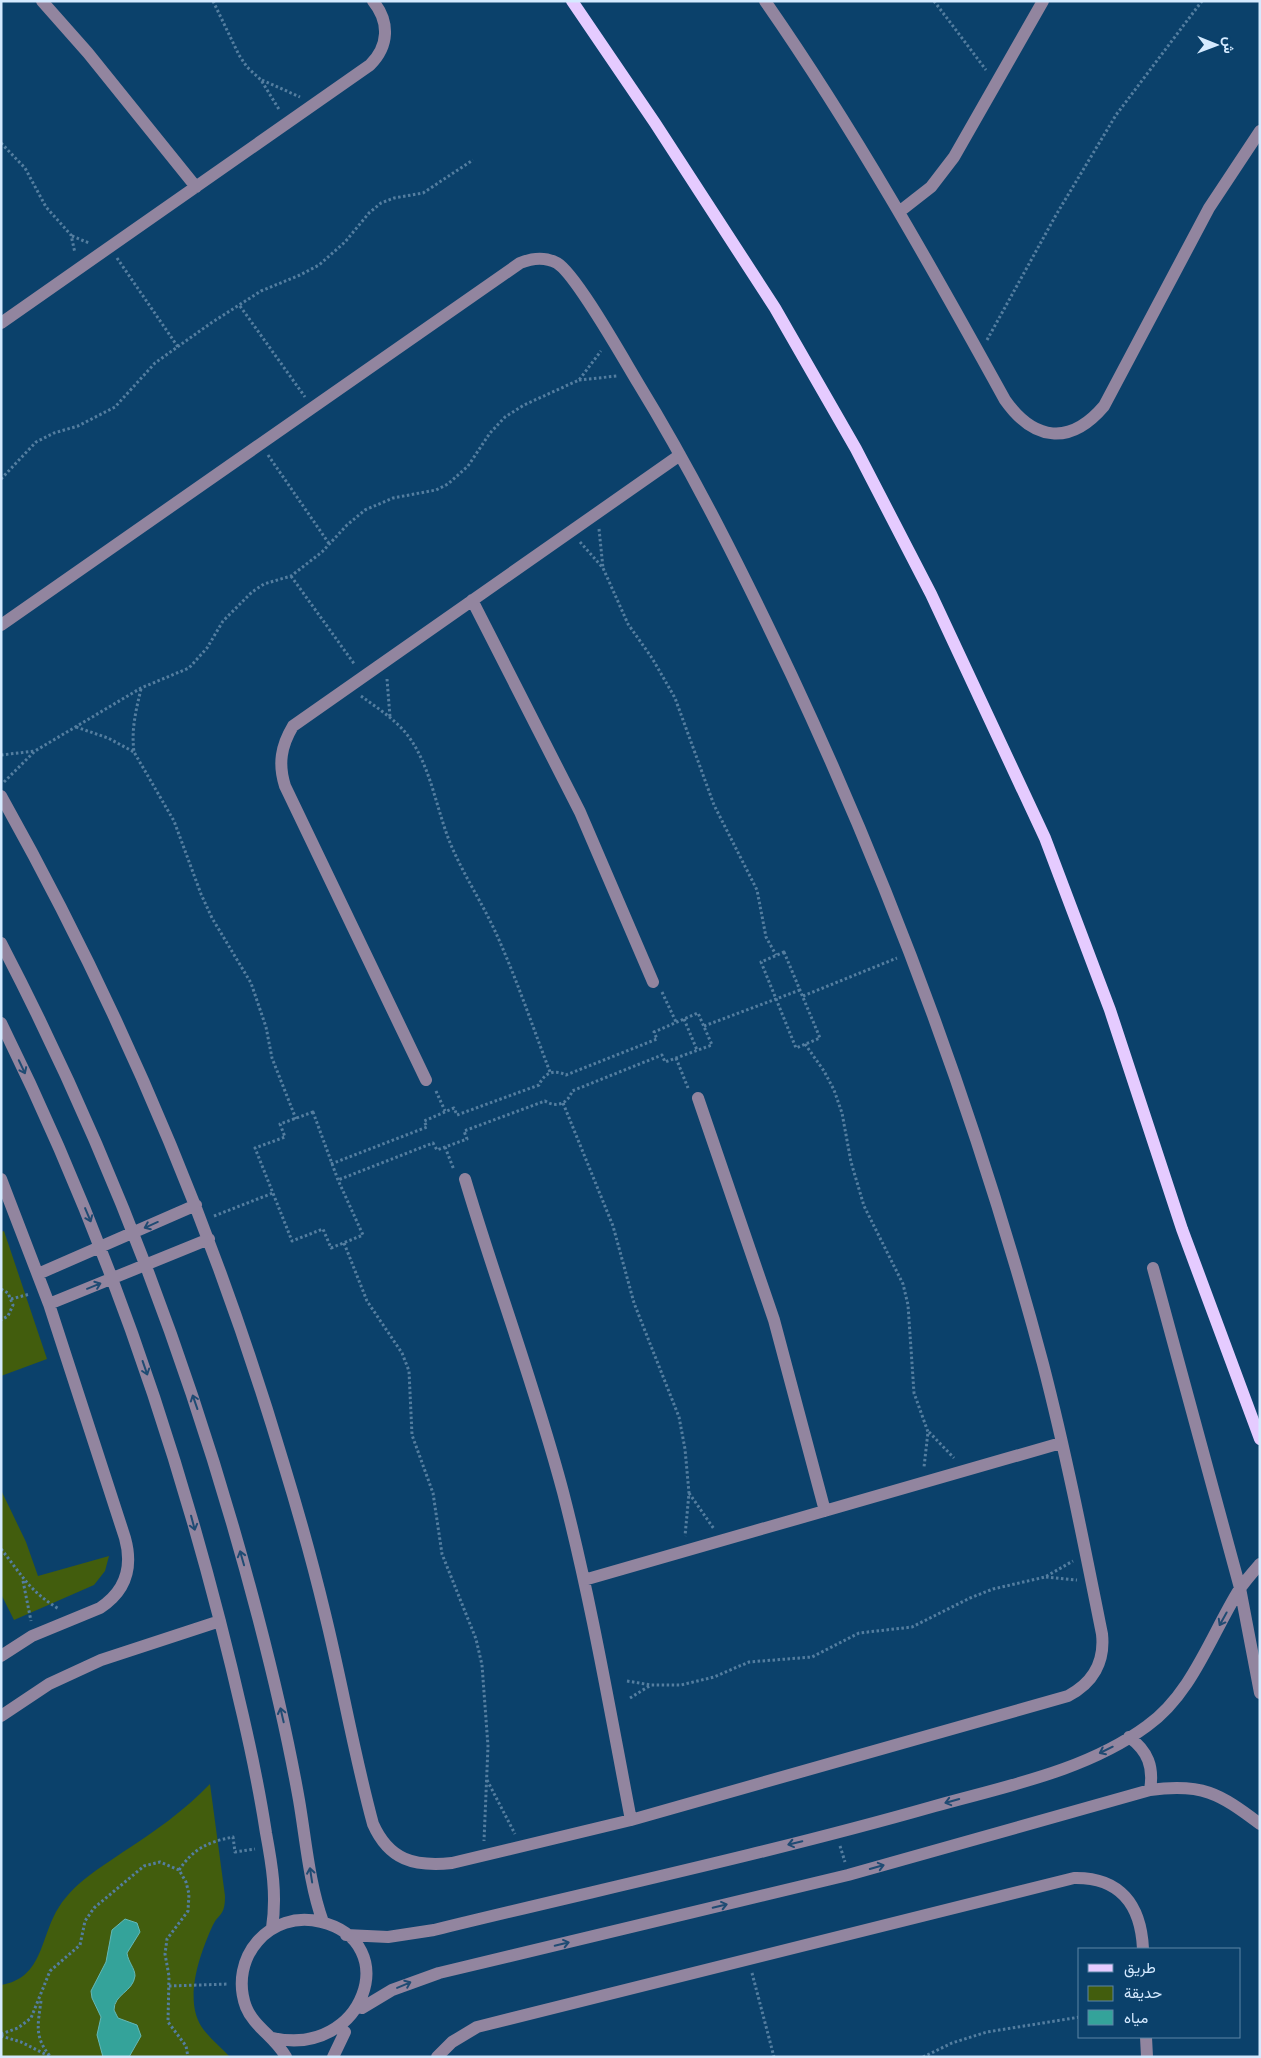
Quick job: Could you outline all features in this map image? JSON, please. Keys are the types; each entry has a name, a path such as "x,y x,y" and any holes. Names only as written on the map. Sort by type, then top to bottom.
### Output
{"main road":[{"path":"572,1 660,130 775,308 856,449 931,594 1045,838 1110,1010 1182,1229 1260,1439"}],"street":[{"path":"42,1 88,53 196,187"},
{"path":"1,323 370,65 380,53 386,29 380,11 373,1"},
{"path":"765,1 824,89 899,212 1017,417 1033,429 1053,434 1073,431 1091,422 1104,406 1209,208 1260,131"},
{"path":"899,212 931,187 944,172 1043,1"},
{"path":"1,625 526,260 541,258 562,266 611,338 680,456 742,573 804,703 866,843 910,954 964,1104 1009,1243 1044,1370 1102,1634 1102,1658 1092,1677 1085,1685 1068,1696 631,1820 436,1865 411,1862 391,1850 383,1842 373,1824 325,1613 284,1466 250,1355 209,1239 149,1091 110,1005 72,928 1,796"},
{"path":"426,1080 282,777 281,758 283,746 293,726 680,456"},
{"path":"472,600 580,812 652,979"},
{"path":"1,943 65,1072 134,1232 200,1416 251,1591 287,1738 311,1878 323,1922"},
{"path":"1,1023 47,1119 101,1246 165,1428 220,1621 250,1746 274,1884 272,1928"},
{"path":"698,1098 774,1320 825,1511"},
{"path":"1,1179 49,1304 128,1549 128,1573 118,1594 100,1608 32,1636 1,1656"},
{"path":"465,1179 544,1422 584,1580 631,1820"},
{"path":"38,1274 196,1205"},
{"path":"49,1304 209,1239"},
{"path":"1153,1268 1240,1588 1260,1693"},
{"path":"584,1580 1061,1443"},
{"path":"346,1935 388,1937 411,1935 837,1834 1037,1777 1088,1759 1147,1726 1176,1697 1240,1588 1260,1564"},
{"path":"1,1716 49,1684 101,1660 220,1621"},
{"path":"1129,1737 1143,1749 1151,1766 1150,1790"},
{"path":"333,2057 346,2029 362,2008 392,1990 439,1973 848,1875 1150,1790 1181,1787 1210,1793 1237,1806 1260,1824"},
{"path":"437,2057 452,2042 477,2027 1074,1878 1102,1882 1118,1890 1127,1899 1140,1920 1143,1948"},
{"path":"346,2029 336,2037 311,2046 285,2043 273,2038 262,2030 247,2009 241,1983 242,1970 253,1946 272,1928 297,1920 323,1922 346,1935 361,1956 365,1969 366,1989 362,2008"},
{"path":"273,2038 286,2057"},
{"path":"1146,2038 1147,2057"}],"path":[{"path":"213,1 239,55 247,67 261,80 288,123"},
{"path":"934,1 996,83"},
{"path":"980,353 1056,216 1116,115 1202,1"},
{"path":"261,80 315,104"},
{"path":"1,144 25,168 46,207 72,235 79,269"},
{"path":"1,479 36,442 54,433 78,426 115,407 155,364 178,347 261,291 319,265 345,242 369,213 381,203 394,198 423,193 473,160"},
{"path":"109,248 178,347"},
{"path":"240,306 313,407"},
{"path":"579,380 611,338"},
{"path":"1,785 35,751 75,726 141,688 189,668 203,653 223,621 252,592 264,584 292,576 330,545 347,525 365,510 393,498 436,490 448,484 468,466 490,433 504,417 524,405 579,380 632,374"},
{"path":"261,444 330,545"},
{"path":"597,513 603,568"},
{"path":"571,532 603,568 628,624 661,673 683,715 714,805 757,890 766,936 776,955"},
{"path":"292,576 364,676"},
{"path":"385,661 390,718"},
{"path":"348,687 390,718 405,732 422,761 455,855 496,934 550,1072"},
{"path":"134,752 135,717 141,688"},
{"path":"75,726 108,738 134,752 174,821 212,918 251,983 266,1027 272,1058 296,1118"},
{"path":"1,755 35,751"},
{"path":"784,952 800,990 820,1038 796,1048 761,962 784,952"},
{"path":"803,996 910,954"},
{"path":"652,979 654,974 676,1022"},
{"path":"704,1026 800,990"},
{"path":"332,1164 427,1127 424,1120 454,1108 457,1115 539,1085 545,1075 550,1072 566,1075 657,1039 654,1032 698,1013 712,1045 665,1062 662,1055 572,1091 563,1103 554,1105 545,1100 464,1131 467,1138 437,1150 433,1143 338,1180"},
{"path":"684,1019 697,1050"},
{"path":"805,1044 824,1071 834,1090 842,1113 851,1162 864,1206 903,1284 908,1305 914,1394 928,1432 965,1470"},
{"path":"563,1103 614,1226 634,1303 679,1417 685,1449 689,1493 683,1552"},
{"path":"313,1112 332,1164 363,1235 331,1248 323,1229 292,1241 256,1148 285,1137 280,1124 313,1112"},
{"path":"202,1221 273,1193"},
{"path":"344,1243 367,1301 402,1353 409,1371 412,1435 433,1493 442,1554 476,1638 482,1665 487,1719 483,1855"},
{"path":"1,1289 8,1294 13,1305 8,1316 1,1320"},
{"path":"922,1483 928,1432"},
{"path":"689,1493 721,1541"},
{"path":"1,1549 22,1580 50,1603 75,1618"},
{"path":"627,1681 666,1686 697,1682 749,1662 812,1657 859,1633 912,1627 970,1598 993,1589 1045,1577 1085,1554"},
{"path":"1045,1577 1091,1581"},
{"path":"22,1580 28,1599 32,1636"},
{"path":"630,1698 651,1685"},
{"path":"486,1779 522,1846"},
{"path":"837,1834 848,1875"},
{"path":"179,1870 195,1851 211,1841 233,1837 235,1852 268,1846"},
{"path":"1,2035 18,2028 32,2018 50,1971 80,1945 85,1921 104,1897 144,1866 160,1862 179,1870 186,1882 189,1905 185,1917 170,1934 166,1946 169,1986 168,2022 186,2046 188,2057"},
{"path":"749,1959 774,2057"},
{"path":"169,1986 241,1983"},
{"path":"42,1996 38,2036 40,2043 50,2057"},
{"path":"923,2057 952,2043 987,2032 1078,2017"},
{"path":"1,2035 21,2042 50,2057"}],"green space":[{"path":"4,1231 47,1359 1,1376 1,1232"},
{"path":"1,1490 26,1542 38,1576 109,1556 105,1571 94,1585 14,1620 1,1594"},
{"path":"210,1784 225,1903 223,1911 212,1927 203,1950 196,1976 194,2003 196,2015 201,2026 230,2057 1,2057 1,1985 15,1981 26,1974 33,1965 53,1918 65,1898 105,1864 168,1821"}],"water":[{"path":"125,1919 137,1923 140,1932 127,1953 135,1976 131,1986 117,2000 114,2010 118,2018 137,2025 141,2036 129,2057 103,2057 97,2035 101,2017 92,1998 91,1991 106,1962 112,1930"}]}
